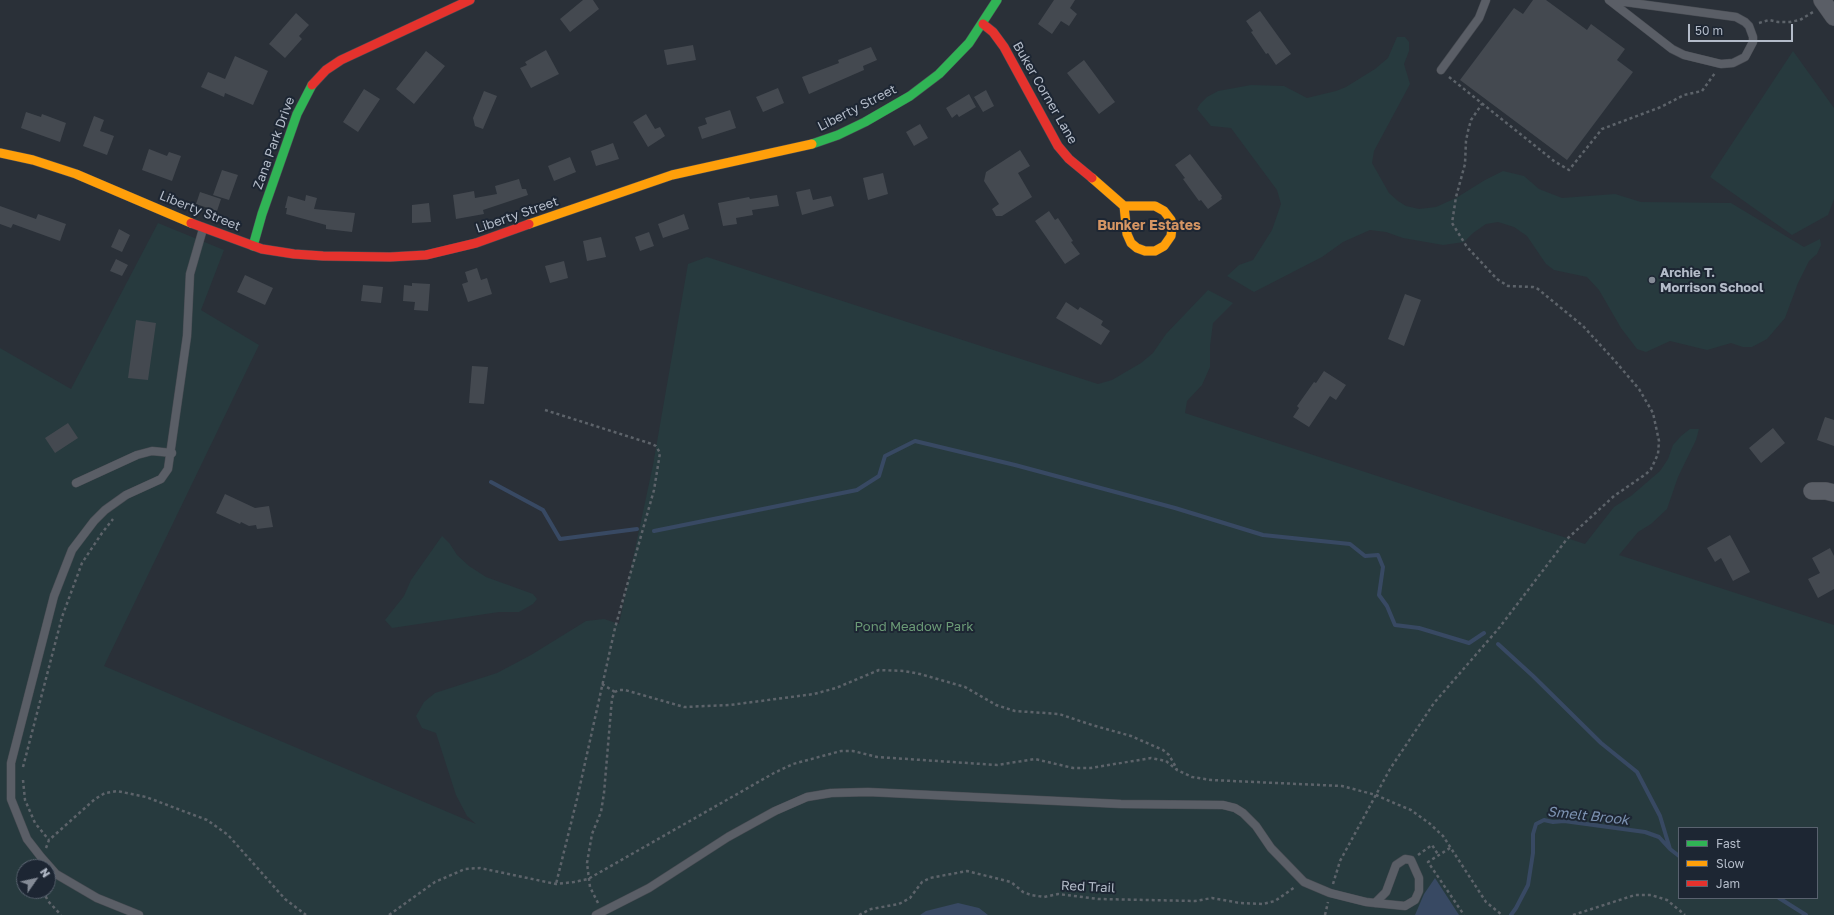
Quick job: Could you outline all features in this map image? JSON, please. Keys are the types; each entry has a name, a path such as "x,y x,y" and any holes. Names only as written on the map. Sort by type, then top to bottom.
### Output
{"main road":[{"name":"Zana Park Drive","path":"253,246 262,214 299,110 314,82 326,70 341,60 470,0"},
{"name":"Liberty Street","path":"0,153 33,160 76,174 203,228 253,246 288,253 323,256 396,257 438,253 476,243 672,175 816,143 838,135 865,122 921,88 955,59 983,24 997,0"},
{"name":"Buker Corner Lane","path":"983,24 1004,46 1058,146 1069,159 1124,206"},
{"path":"1124,206 1151,206 1164,211 1171,220 1172,228 1171,236 1164,246 1158,250 1150,252 1141,250 1134,246 1126,234 1124,206"}],"street":[{"path":"1812,491 1826,491 1834,494"}],"lane":[{"path":"1441,70 1479,18 1486,0"},
{"path":"1610,0 1730,15 1741,19 1749,26 1753,37 1753,42 1745,57 1732,63 1721,64 1678,53 1610,0"},
{"path":"139,915 97,898 56,874 26,839 11,799 12,763 54,596 72,550 94,521 115,502 126,495 161,479 168,469 172,453 187,336 190,274 203,228"},
{"path":"76,483 137,455 152,451 172,453"},
{"path":"599,914 649,888 728,837 774,811 807,797 831,793 868,792 1121,804 1224,805 1235,808 1243,813 1256,826 1271,848 1304,882 1330,893 1375,903 1405,906 1415,900 1419,891 1419,878 1411,860 1405,859 1396,865 1386,892 1375,903"}],"path":[{"path":"1749,26 1769,20 1778,22 1800,20 1827,7"},
{"path":"1441,70 1554,161 1569,170 1602,129 1662,107 1684,95 1702,91 1721,64"},
{"path":"1325,915 1340,861 1412,733 1434,703 1498,628 1567,539 1614,496 1646,474 1651,469 1658,454 1659,441 1652,413 1639,389 1615,361 1583,326 1556,302 1533,287 1508,286 1504,283 1467,247 1452,223 1456,196 1465,164 1466,141 1471,120 1482,104"},
{"path":"545,410 652,444 656,446 660,453 654,490 615,628 577,799 556,884"},
{"path":"22,771 62,617 82,563 117,514"},
{"path":"602,684 615,692 625,690 684,707 730,705 814,694 836,688 879,670 904,671 965,687 996,705 1015,711 1060,714 1131,736 1163,750 1169,755 1177,770"},
{"path":"599,914 590,887 587,862 592,834 601,812 612,698 615,692"},
{"path":"389,915 435,882 465,869 480,868 556,884 574,882 588,878 774,773 793,764 841,751 853,751 877,757 997,765 1035,760 1073,768 1092,768 1151,758 1166,761 1177,770 1192,777 1211,780 1342,786 1376,795 1411,810 1429,823 1443,836 1486,902 1502,915"},
{"path":"23,778 25,800 35,823 49,840"},
{"path":"42,857 49,840 94,799 105,792 117,791 146,797 207,820 228,835 285,899 306,915"},
{"path":"1411,860 1432,845 1439,856"},
{"path":"1450,848 1428,862 1464,915"},
{"name":"Red Trail","path":"859,915 871,909 899,904 910,898 922,882 930,878 967,871 1011,882 1022,892 1030,895 1044,897 1058,894 1098,899 1124,898 1148,901 1195,901 1212,898 1240,903 1263,904 1275,901 1304,882"},
{"path":"1573,915 1635,895 1651,895 1667,900 1685,915"},
{"path":"47,899 61,915"}],"green space":[{"path":"1397,37 1405,37 1409,42 1409,51 1404,64 1410,84 1374,151 1372,163 1389,193 1398,201 1406,206 1419,209 1436,207 1456,198 1503,171 1524,176 1539,189 1562,198 1615,194 1641,202 1731,203 1804,247 1820,239 1821,245 1817,254 1809,261 1798,283 1785,318 1767,339 1752,347 1743,347 1731,343 1707,350 1670,341 1646,352 1637,349 1621,328 1599,290 1587,277 1554,270 1546,264 1527,236 1514,227 1498,222 1486,224 1473,233 1464,242 1443,245 1403,238 1386,232 1370,230 1343,242 1322,257 1254,292 1227,276 1239,265 1253,260 1272,230 1281,204 1277,190 1231,128 1211,126 1197,109 1200,104 1207,97 1218,91 1251,85 1284,86 1307,98 1336,91 1346,87 1375,69 1388,58"},
{"path":"1793,51 1834,108 1834,199 1828,215 1792,235 1710,177"},
{"name":"Pond Meadow Park","path":"158,223 224,250 201,310 259,345 104,666 476,824 467,816 456,795 436,733 422,728 416,716 424,702 435,693 497,673 531,655 586,621 604,619 619,624 653,465 688,264 707,257 1098,384 1112,380 1141,363 1153,353 1166,334 1208,290 1233,303 1213,323 1210,346 1210,367 1202,385 1187,401 1185,413 1585,544 1614,507 1631,496 1660,471 1668,459 1673,445 1681,436 1690,429 1699,429 1696,440 1678,477 1667,509 1651,524 1638,532 1619,555 1834,625 1834,915 0,915 0,348 71,389"},
{"path":"442,536 450,544 457,555 469,566 486,577 533,594 537,599 533,604 519,612 499,612 392,628 385,620 404,596 411,580"}],"water":[{"path":"1435,878 1459,915 1415,915 1424,894"},
{"path":"958,903 979,908 988,915 920,915 926,911"}],"building":[{"path":"583,0 593,0 599,9 570,32 560,19"},
{"path":"1054,0 1075,0 1070,8 1077,14 1069,26 1061,21 1052,34 1038,24"},
{"path":"1533,0 1546,0 1587,30 1591,24 1625,49 1617,60 1633,72 1567,160 1460,80 1514,8 1523,14"},
{"path":"1260,11 1291,54 1276,65 1268,53 1266,54 1251,32 1253,31 1246,21"},
{"path":"296,13 309,25 299,36 302,39 285,58 269,44"},
{"path":"693,45 696,60 667,65 664,50"},
{"path":"871,47 877,60 863,66 864,70 809,94 802,77 839,63 838,60"},
{"path":"546,50 559,74 531,88 520,68 527,65 525,62"},
{"path":"426,51 445,66 414,104 396,89"},
{"path":"235,56 268,71 253,105 225,93 224,97 201,87 208,72 225,79"},
{"path":"1084,60 1115,102 1099,114 1067,73"},
{"path":"778,88 784,103 763,112 756,97"},
{"path":"364,89 380,99 358,132 343,122"},
{"path":"986,90 994,106 983,112 974,97"},
{"path":"484,91 497,96 483,129 475,126 473,118"},
{"path":"969,94 976,107 959,117 957,114 952,118 946,108"},
{"path":"730,110 736,128 702,139 698,127 707,124 705,118"},
{"path":"26,112 41,117 42,114 66,123 60,142 21,128"},
{"path":"646,114 655,129 660,127 665,136 648,147 633,122"},
{"path":"94,116 104,120 100,131 114,136 107,155 83,146"},
{"path":"920,124 928,138 914,146 906,132"},
{"path":"613,143 619,159 596,166 591,151"},
{"path":"149,149 167,156 169,152 181,156 172,181 142,170"},
{"path":"1020,150 1030,166 1018,173 1032,197 1002,216 996,216 992,209 999,204 984,181 986,172"},
{"path":"1190,154 1222,196 1222,199 1208,209 1201,200 1199,201 1175,165"},
{"path":"570,157 576,172 554,181 548,166"},
{"path":"222,170 238,175 229,200 213,195"},
{"path":"883,173 888,194 868,200 863,178"},
{"path":"519,179 522,189 526,189 528,195 483,210 484,214 456,219 453,195 474,191 475,198 497,194 495,186"},
{"path":"810,189 813,200 831,196 834,206 802,215 796,192"},
{"path":"200,192 221,199 217,211 196,204"},
{"path":"306,195 317,198 314,209 355,213 352,232 326,229 326,225 286,214 287,208 285,208 288,196 305,201"},
{"path":"777,195 779,206 752,210 753,215 736,218 737,224 723,226 718,203 749,197 750,199"},
{"path":"429,203 431,222 412,223 412,205"},
{"path":"0,206 36,219 38,214 66,224 60,241 13,224 11,228 0,224"},
{"path":"1049,211 1055,220 1058,218 1073,241 1071,242 1080,254 1065,264 1035,221"},
{"path":"684,214 689,229 663,238 658,224"},
{"path":"119,229 130,235 122,252 111,247"},
{"path":"649,232 654,246 640,251 635,237"},
{"path":"601,237 606,257 587,261 583,241"},
{"path":"116,259 128,265 122,276 110,271"},
{"path":"564,261 568,278 550,283 545,266"},
{"path":"477,268 481,280 487,278 492,294 468,302 462,284 468,282 465,272"},
{"path":"245,275 273,288 265,305 237,292"},
{"path":"412,283 430,284 428,311 414,310 415,302 403,301 404,285 412,286"},
{"path":"363,285 383,287 381,303 361,301"},
{"path":"1405,294 1421,300 1404,346 1388,339"},
{"path":"1066,302 1078,310 1080,307 1103,321 1101,325 1110,331 1101,345 1056,318"},
{"path":"136,320 156,323 148,380 128,378"},
{"path":"472,366 488,367 484,404 469,403"},
{"path":"1324,371 1346,385 1336,400 1330,396 1309,427 1293,417 1299,408 1297,406"},
{"path":"1825,417 1834,420 1834,446 1817,440"},
{"path":"68,423 78,438 55,453 45,438"},
{"path":"1773,428 1785,443 1761,463 1749,448"},
{"path":"225,494 255,508 269,506 273,527 257,529 256,525 249,526 241,522 240,524 216,513"},
{"path":"1730,535 1750,572 1733,581 1721,558 1715,562 1707,548"},
{"path":"1830,548 1834,556 1834,589 1818,598 1808,579 1820,573 1812,558"}],"waterway":[{"path":"654,531 857,490 879,476 885,456 915,441 1015,465 1175,508 1263,535 1350,544 1365,556 1378,555 1383,567 1379,595 1387,606 1395,625 1419,628 1469,643 1484,633"},
{"path":"491,482 543,510 560,539 637,529"},
{"path":"1498,644 1601,743 1637,772 1660,816 1670,849"},
{"name":"Smelt Brook","path":"1511,915 1528,885 1533,853 1533,834 1536,824 1544,820 1553,822 1564,821 1645,832 1659,837 1678,855"},
{"name":"Smelt Brook","path":"1781,899 1806,915"}],"traffic: fast":[{"path":"812,144 838,135 865,122 910,96 939,74 969,43 997,0"},
{"path":"253,246 262,214 297,114 312,85"}],"traffic: slow":[{"path":"529,224 672,175 812,144"},
{"path":"0,153 33,160 76,174 191,223"},
{"path":"1092,178 1124,206 1127,234 1131,243 1137,248 1145,251 1155,251 1164,246 1171,236 1172,228 1171,220 1164,211 1155,206 1124,206"}],"traffic: jam":[{"path":"312,85 326,70 341,60 470,0"},
{"path":"983,24 993,32 1004,47 1058,146 1069,159 1092,178"},
{"path":"191,223 262,249 294,254 323,256 390,257 426,255 476,243 529,224"}],"place":[{"name":"Archie T. Morrison School","path":"1652,280"}],"district":[{"name":"Bunker Estates","path":"1149,226"}]}
